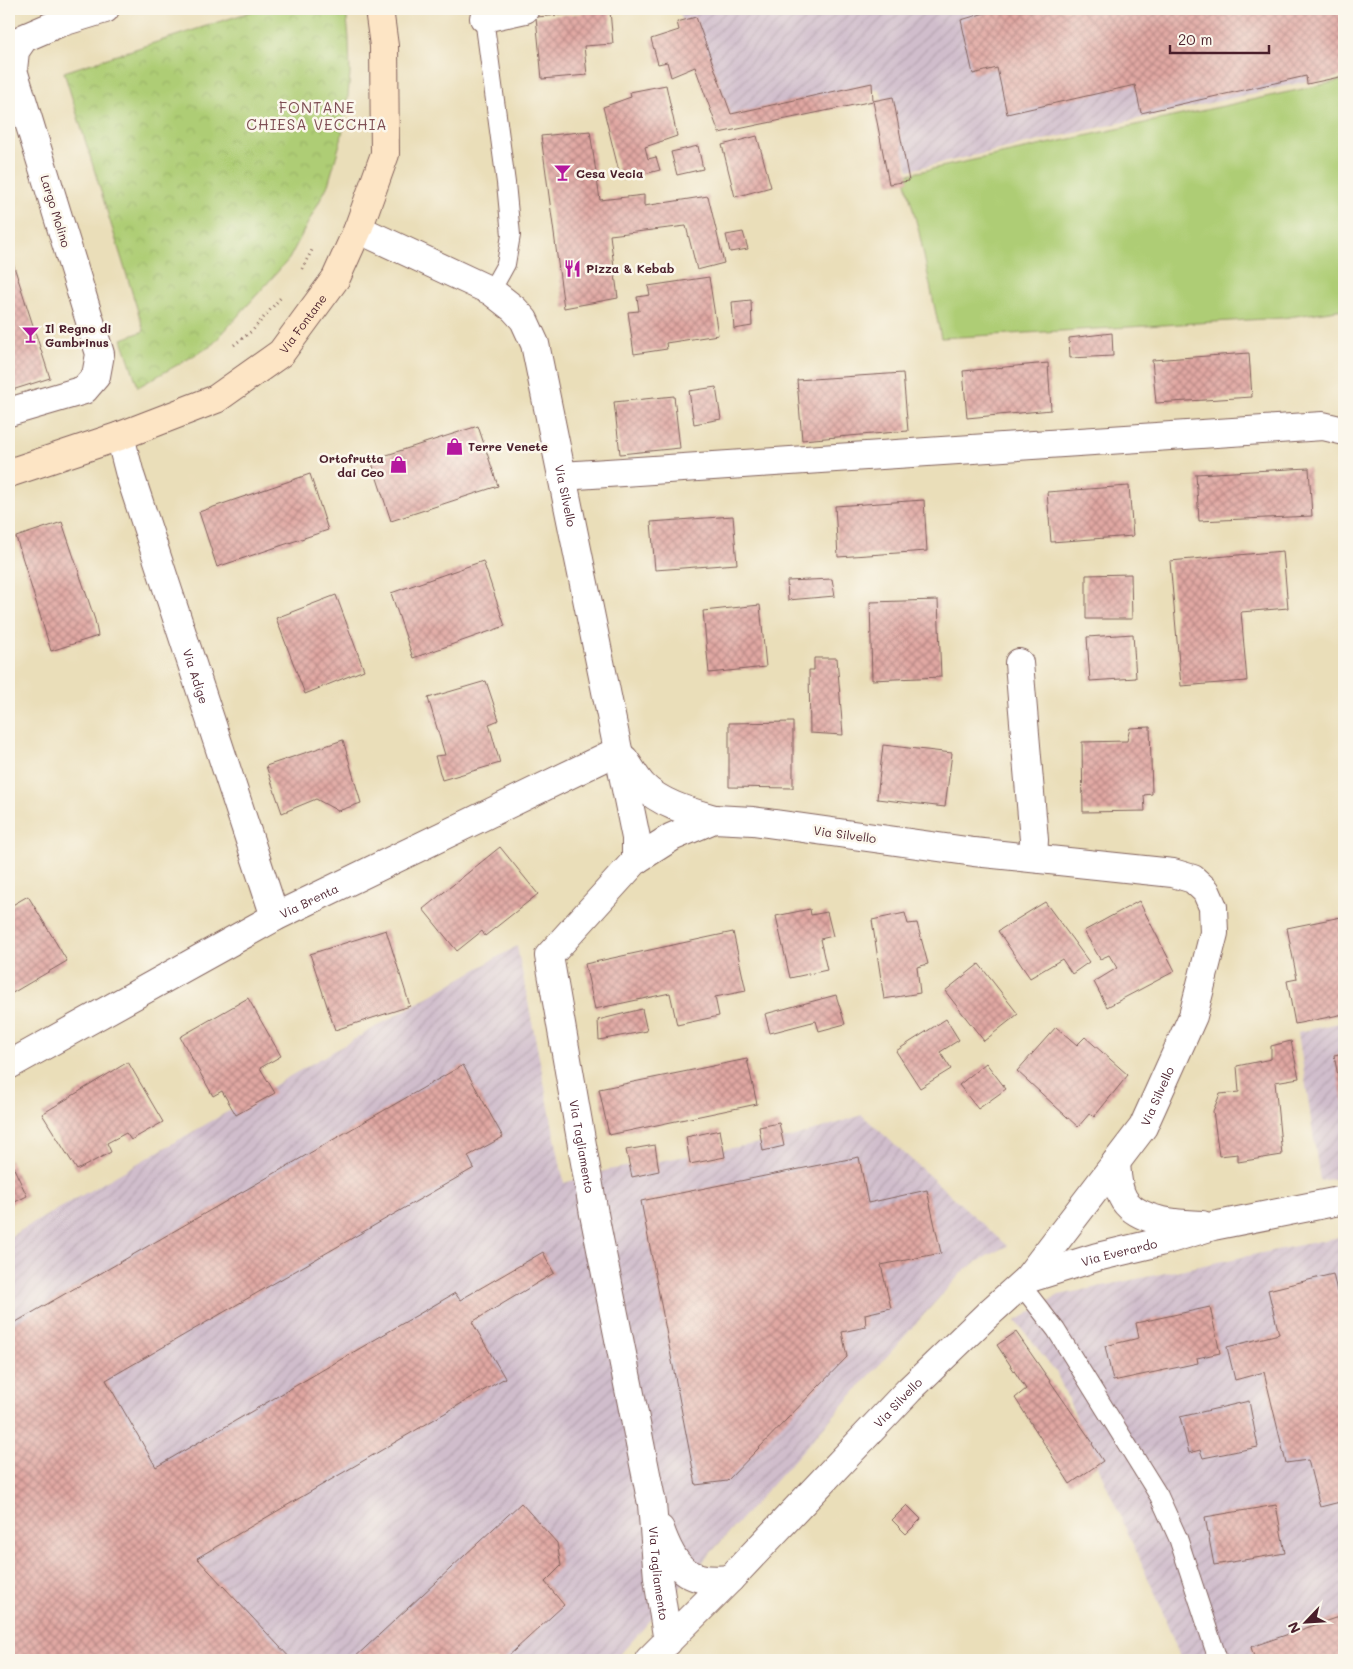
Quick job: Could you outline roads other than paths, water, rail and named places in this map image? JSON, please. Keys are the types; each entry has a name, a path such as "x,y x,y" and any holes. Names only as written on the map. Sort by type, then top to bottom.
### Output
{"street":[{"name":"Largo Molino","path":"9,412 84,390 96,376 100,354 13,70 15,51 24,38 59,23 105,9"},
{"name":"Via Fontane","path":"9,473 120,436 216,399 281,353 336,278 358,229 385,154 384,46 379,9"},
{"path":"482,14 524,9"},
{"name":"Via Silvello","path":"358,229 491,291 514,309 524,320 535,344 636,838 636,860"},
{"path":"562,476 1323,426 1344,431"},
{"name":"Via Adige","path":"120,436 130,475 275,917"},
{"path":"1019,663 1034,840 1033,858"},
{"path":"618,751 643,786 685,810 714,819"},
{"name":"Via Brenta","path":"9,1065 275,917 618,751"},
{"name":"Via Silvello","path":"658,1651 909,1390 1024,1282 1143,1127 1193,1016 1214,933 1213,907 1206,891 1193,879 1173,873 974,852 753,821 714,819 672,837"},
{"name":"Via Tagliamento","path":"658,1651 658,1578 652,1504 594,1214 549,956 636,860 672,837"},
{"name":"Via Everardo","path":"1116,1162 1118,1185 1125,1201 1138,1212 1168,1223 1213,1226"},
{"name":"Via Everardo","path":"1024,1282 1097,1257 1160,1242 1213,1226 1344,1200"},
{"name":"Via Tagliamento","path":"652,1504 664,1540 678,1567 704,1580 715,1581 730,1578"}],"lane":[{"path":"482,14 511,235 506,264 491,291"},
{"path":"1024,1282 1159,1496 1178,1538 1218,1660"}],"place":[{"name":"Cesa Vecia","path":"562,173"},
{"name":"Pizza & Kebab","path":"572,268"},
{"name":"Il Regno di Gambrinus","path":"31,335"},
{"name":"Terre Venete","path":"454,446"},
{"name":"Ortofrutta dai Ceo","path":"398,465"}],"district":[{"name":"FONTANE CHIESA VECCHIA","path":"317,116"}]}
